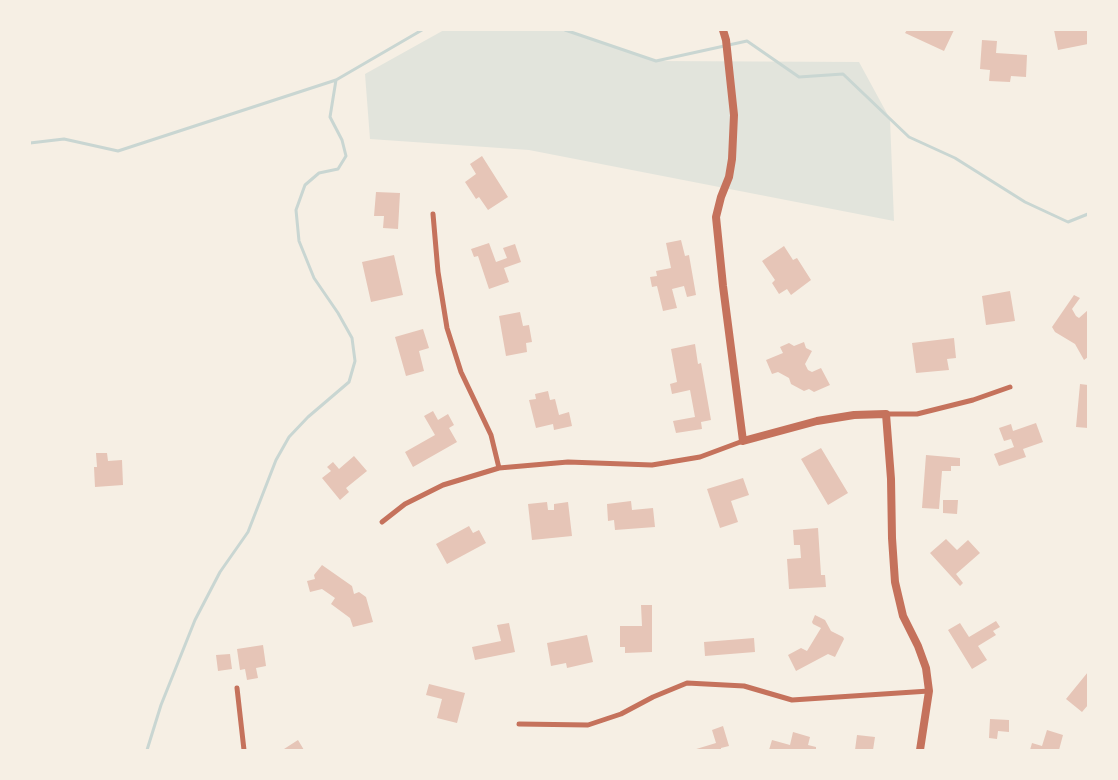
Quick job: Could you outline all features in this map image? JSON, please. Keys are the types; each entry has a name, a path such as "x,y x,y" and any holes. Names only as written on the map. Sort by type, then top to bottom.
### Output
{"street":[{"path":"723,30 726,40 734,115 730,177 721,197 716,216 743,441"},
{"path":"433,214 438,272 447,328 461,372 491,435 499,468"},
{"path":"382,522 405,504 443,485 499,468 568,462 652,465 700,457 743,441 816,421 854,415 917,414 973,400 1010,387"},
{"path":"886,414 895,582 903,616 918,646 926,668 929,691 920,750"},
{"path":"519,724 588,725 621,714 653,697 687,683 744,686 792,700 929,691"},
{"path":"237,688 244,750"}],"shaded area":[{"path":"444,30 565,30 656,61 859,62 890,119 894,221 529,150 370,139 365,74"}],"building":[{"path":"907,30 954,30 944,51 905,33"},
{"path":"1054,30 1088,30 1088,44 1058,50"},
{"path":"982,40 997,41 996,53 1027,55 1026,77 1011,76 1010,82 989,81 990,70 980,69"},
{"path":"482,156 508,197 488,210 479,197 476,199 465,182 476,174 470,164"},
{"path":"376,192 400,193 398,229 383,228 384,216 374,216"},
{"path":"681,240 685,256 689,255 696,295 687,297 684,286 672,289 677,308 663,311 657,286 652,287 650,277 657,276 656,271 671,268 666,243"},
{"path":"489,243 496,262 507,258 503,248 515,244 521,262 504,268 509,282 489,289 478,256 474,257 471,249"},
{"path":"784,246 793,260 797,258 811,280 791,295 787,289 779,294 772,283 775,280 762,261"},
{"path":"394,255 403,295 371,302 362,262"},
{"path":"1010,291 1015,321 986,325 982,296"},
{"path":"1074,295 1080,298 1072,309 1076,316 1079,318 1088,310 1088,357 1084,360 1075,344 1055,332 1052,327"},
{"path":"520,312 523,326 529,325 532,342 526,343 527,352 506,356 499,316"},
{"path":"423,329 429,348 419,351 424,371 406,376 395,337"},
{"path":"954,338 956,358 947,359 949,370 916,373 912,343"},
{"path":"804,342 806,348 812,351 805,364 808,370 812,372 821,368 830,385 814,392 809,389 804,391 791,384 789,378 778,372 772,374 766,360 783,353 780,347 789,343 794,346"},
{"path":"695,344 698,364 701,363 711,420 701,422 702,429 676,433 673,421 695,417 690,390 672,394 670,384 677,382 671,349"},
{"path":"1080,384 1088,385 1088,428 1076,427"},
{"path":"548,391 550,400 555,399 559,415 569,412 572,426 554,430 553,424 536,428 529,400 536,399 535,394"},
{"path":"433,411 438,420 448,414 454,425 449,428 457,442 413,467 405,452 435,435 424,416"},
{"path":"1036,423 1043,442 1023,449 1026,457 999,466 994,454 1014,447 1011,439 1004,441 999,428 1011,424 1013,431"},
{"path":"821,448 848,493 828,505 801,459"},
{"path":"96,453 107,453 108,461 122,460 123,485 95,487 94,467 97,467"},
{"path":"926,455 960,458 960,466 951,466 951,471 942,471 939,509 922,508"},
{"path":"354,456 367,471 346,488 349,492 340,500 322,478 331,471 327,467 333,462 339,469"},
{"path":"743,478 749,495 731,501 738,522 720,528 707,489"},
{"path":"943,500 958,500 957,514 943,513"},
{"path":"631,501 632,510 653,508 655,527 615,530 614,520 608,521 607,504"},
{"path":"547,502 548,510 554,510 554,504 568,502 572,536 532,540 528,504"},
{"path":"469,526 473,533 479,530 486,543 447,564 436,544"},
{"path":"818,528 821,575 825,575 826,587 789,589 787,559 801,558 800,545 794,545 793,530"},
{"path":"946,539 957,550 968,540 980,553 956,574 963,583 960,586 930,553"},
{"path":"322,565 352,586 354,594 359,592 366,597 373,622 353,627 350,618 331,604 335,598 322,589 310,592 307,581 315,579 314,575"},
{"path":"641,605 652,605 652,652 625,653 625,647 620,647 620,626 642,626"},
{"path":"815,615 825,620 831,631 844,639 835,657 828,654 796,671 788,655 801,648 807,651 821,628 812,622"},
{"path":"996,621 1000,627 993,631 996,635 978,646 987,660 972,669 948,630 960,623 969,637"},
{"path":"509,623 515,652 475,660 472,647 501,641 497,625"},
{"path":"587,635 593,662 567,668 566,663 551,666 547,643"},
{"path":"754,638 755,652 705,656 704,642"},
{"path":"263,645 266,666 256,668 258,678 247,680 245,669 240,670 237,649"},
{"path":"230,654 232,669 218,671 216,655"},
{"path":"1088,672 1088,705 1082,712 1066,699"},
{"path":"429,684 465,693 457,723 437,718 442,699 426,695"},
{"path":"990,719 1009,720 1009,732 998,731 997,739 989,738"},
{"path":"723,726 729,746 721,748 721,750 693,750 716,743 712,730"},
{"path":"1047,730 1063,735 1059,750 1030,750 1032,743 1042,746"},
{"path":"793,732 810,737 808,745 816,747 816,750 769,750 772,740 790,745"},
{"path":"857,735 875,737 873,750 855,750"},
{"path":"298,740 304,750 284,749"}],"waterway":[{"path":"30,143 64,139 118,151 336,80 422,30"},
{"path":"565,30 656,61 747,41 799,77 843,74 909,137 955,158 1025,202 1068,222 1088,214"},
{"path":"147,750 161,705 195,620 220,572 248,532 276,460 289,437 308,417 349,382 355,361 352,338 338,313 314,278 299,241 296,210 305,185 319,173 338,169 346,156 342,140 330,117 336,80"}]}
